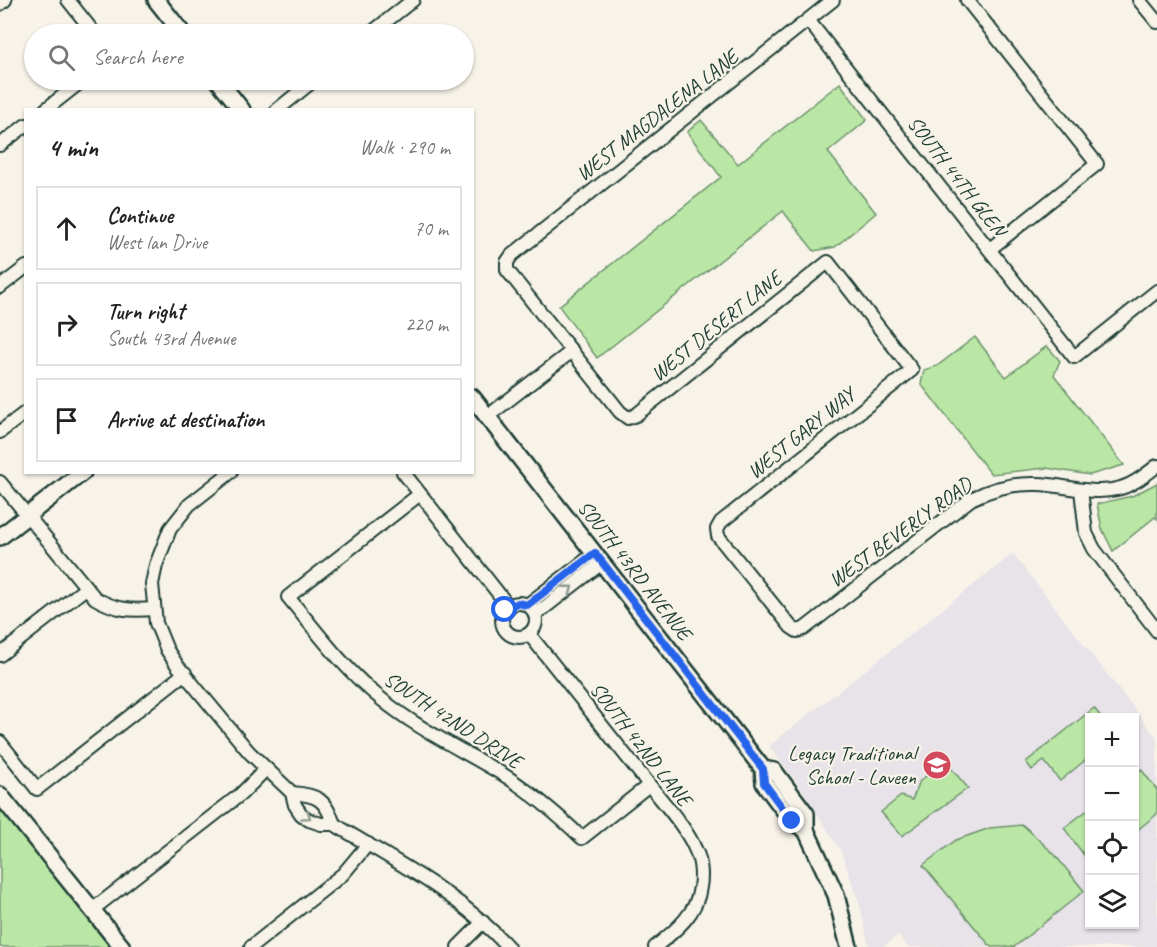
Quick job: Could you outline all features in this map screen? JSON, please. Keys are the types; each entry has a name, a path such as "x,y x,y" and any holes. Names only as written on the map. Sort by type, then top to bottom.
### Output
{"street":[{"path":"0,4 5,0"},
{"path":"68,0 87,24"},
{"path":"156,0 175,24"},
{"path":"383,24 413,0"},
{"name":"WEST MAGDALENA LANE","path":"572,351 507,270 507,262 512,255 833,0"},
{"path":"967,0 1097,165 990,249"},
{"path":"1139,0 1157,22"},
{"name":"SOUTH 44TH GLEN","path":"808,20 1074,357 1157,291"},
{"path":"48,108 70,90"},
{"path":"226,90 240,108"},
{"path":"279,108 302,90"},
{"path":"0,145 24,127"},
{"name":"WEST DESERT LANE","path":"572,351 620,412 628,418 636,415 828,262 912,370"},
{"path":"0,287 24,269"},
{"path":"488,416 572,351"},
{"name":"WEST GARY WAY","path":"717,529 721,522 912,370"},
{"name":"SOUTH 43RD AVENUE","path":"474,399 763,769 774,771 806,814 806,830 836,895 849,947"},
{"path":"0,432 24,414"},
{"name":"WEST BEVERLY ROAD","path":"717,529 718,536 790,627 797,631 804,629 980,494 1018,484 1039,484 1081,490 1116,489 1133,483 1157,466"},
{"path":"0,537 80,474"},
{"path":"228,474 189,505 170,529 156,565 152,584 156,623 164,644 184,673 235,735 266,770 292,792 316,796 325,804 334,824"},
{"path":"405,474 508,607"},
{"path":"0,482 95,598 116,608 134,611 153,609"},
{"path":"1081,490 1086,532 1094,549 1157,631"},
{"name":"SOUTH 42ND DRIVE","path":"420,494 288,597 341,661 381,700 430,732 506,776 553,811 582,838 649,785"},
{"path":"531,610 599,557"},
{"path":"0,655 86,588"},
{"path":"518,603 531,610 535,625 529,634 515,637 504,629 502,620 508,607 518,603"},
{"name":"SOUTH 42ND LANE","path":"529,634 687,834 697,852 700,887 694,907 684,922 655,947"},
{"path":"0,742 37,789 184,673"},
{"path":"93,910 241,794 266,770"},
{"path":"292,792 295,805 309,820 321,824 334,824 440,889 483,922 508,947"},
{"path":"0,795 122,947"},
{"path":"251,947 343,874 368,844"},
{"path":"458,947 483,922"}],"shaded area":[{"name":"Legacy Traditional School - Laveen","path":"1013,554 1137,713 1085,713 1085,929 1139,929 1139,715 1157,738 1157,947 908,947 898,935 882,947 869,947 859,902 841,851 798,784 769,746"}],"green space":[{"path":"840,83 867,120 828,152 876,213 835,247 814,251 783,211 597,358 559,306 721,177 687,132 701,120 738,164"},
{"path":"975,337 1006,377 1047,346 1060,361 1054,375 1124,465 1090,475 1046,468 991,474 921,384 924,370 937,366"},
{"path":"1157,483 1157,519 1155,517 1113,551 1102,529 1097,504 1132,496"},
{"path":"1094,708 1098,713 1088,713"},
{"path":"1085,715 1085,760 1060,781 1044,761 1032,770 1026,762"},
{"path":"945,761 968,788 902,836 881,812 901,796 912,800 920,781"},
{"path":"1141,769 1157,790 1157,814 1139,829 1139,821 1139,771"},
{"path":"0,809 110,947 0,947"},
{"path":"1085,812 1085,857 1064,828"},
{"path":"1023,825 1055,855 1084,891 1014,947 991,947 923,865 956,840 990,828"}],"place":[{"name":"Legacy Traditional School - Laveen","path":"937,765"}],"route":[{"path":"505,610 513,604 527,605 595,553 763,769 764,783 792,821"}]}
